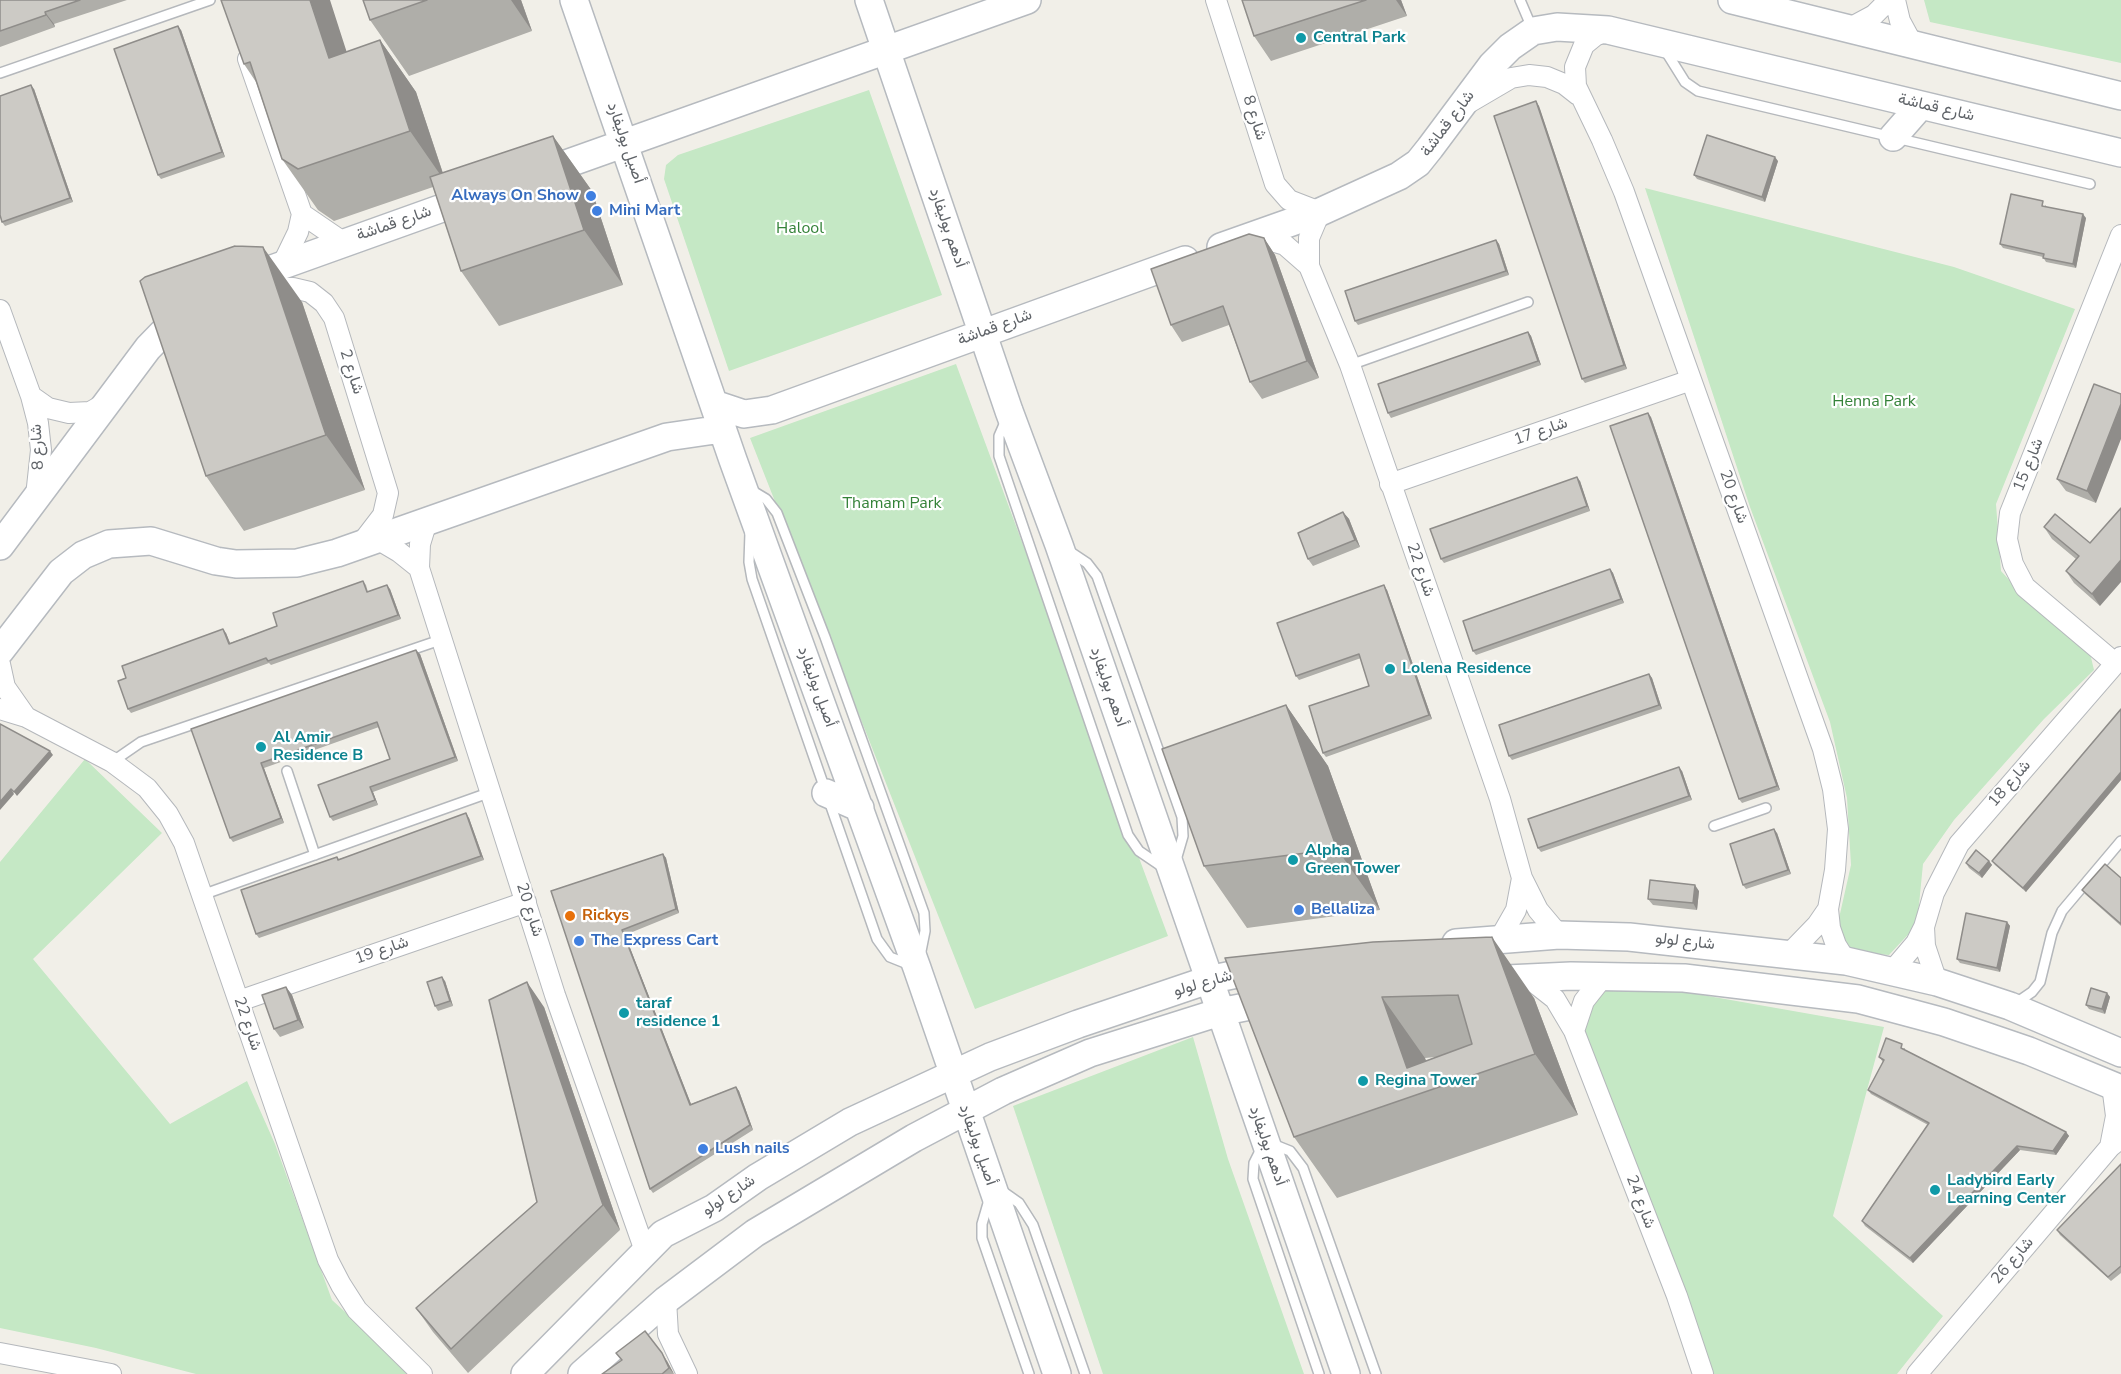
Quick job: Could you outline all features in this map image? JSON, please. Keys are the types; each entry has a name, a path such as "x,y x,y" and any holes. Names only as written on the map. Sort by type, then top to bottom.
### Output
{"street":[{"name":"أصيل بوليفارد","path":"574,0 626,144 743,488 917,968 1057,1374"},
{"name":"أدهم بوليفارد","path":"869,0 1009,411 1059,545 1346,1374"},
{"name":"شارع قماشة","path":"0,546 167,326 219,291 282,264 343,242 626,144 1027,0"},
{"name":"شارع 8","path":"1216,0 1275,184 1289,200 1320,212"},
{"path":"1732,0 2121,96"},
{"path":"1848,29 1874,15 1889,0"},
{"path":"1895,0 1900,21 1913,45"},
{"name":"شارع قماشة","path":"0,651 61,572 83,555 109,544 123,541 151,541 216,561 256,566 297,563 368,542 718,417 772,410 982,332 1320,212 1374,189 1418,163 1492,65 1510,47 1533,31 1574,27 1608,30 2121,153"},
{"name":"شارع 20","path":"1608,30 1595,36 1584,45 1577,58 1574,76 1578,95 1602,140 1624,192 1819,738 1833,789 1838,829 1835,870 1828,909 1833,937 1846,961"},
{"path":"243,44 302,214 298,232 282,264"},
{"path":"1462,106 1511,78 1529,75 1555,81 1578,95"},
{"path":"1893,137 1921,105"},
{"name":"شارع 22","path":"1320,212 1309,238 1309,266 1350,365 1500,799 1522,878 1538,910 1559,935"},
{"path":"302,214 343,242"},
{"name":"شارع 15","path":"2118,660 2025,587 2013,564 2007,539 2010,513 2121,235"},
{"name":"شارع 22","path":"1254,236 1285,245 1309,266"},
{"name":"شارع 2","path":"219,291 293,288 310,292 330,310 387,486 388,501 368,542"},
{"name":"شارع 8","path":"0,310 5,344 31,396 40,450 35,499"},
{"name":"شارع 17","path":"1390,484 1691,380"},
{"name":"شارع 8","path":"31,396 48,408 69,413 90,412 109,401"},
{"name":"شارع 20","path":"427,521 420,544 419,568 444,639 582,1073 645,1251"},
{"path":"368,542 399,552 419,568"},
{"name":"شارع 22","path":"0,651 5,687 26,717"},
{"name":"شارع 18","path":"1893,970 1911,951 1924,927 1934,893 1959,844 2118,660"},
{"name":"شارع 22","path":"0,709 26,717 112,762 147,788 168,814 184,843 328,1260 340,1285 357,1310 422,1374"},
{"path":"826,793 860,808"},
{"name":"شارع 22","path":"1500,938 1516,910 1522,878"},
{"name":"شارع 19","path":"239,1001 526,902"},
{"name":"شارع 20","path":"1788,955 1817,926 1828,909"},
{"name":"شارع 18","path":"1924,927 1925,946 1937,982"},
{"name":"شارع لولو","path":"1429,946 1500,938 1559,935 1687,941 1846,961 1937,982 2010,1006 2121,1053"},
{"name":"شارع لولو","path":"525,1374 645,1251 673,1228 714,1208 803,1148 850,1122 990,1057 1078,1024 1209,980 1291,963"},
{"path":"1459,982 1527,977 1684,978 1858,999 1944,1022 2008,1044 2116,1087"},
{"name":"شارع 24","path":"1527,977 1555,999 1574,1031 1677,1296 1703,1374"},
{"path":"1574,1031 1584,1001 1603,977"},
{"name":"شارع لولو","path":"582,1374 666,1300 710,1266 794,1208 966,1110 1089,1053 1220,1012 1308,995"},
{"name":"شارع 26","path":"1917,1374 2115,1142 2116,1087"},
{"path":"666,1300 668,1334 687,1374"},
{"path":"633,1329 651,1329 668,1334"},
{"path":"0,1353 111,1374"}],"lane":[{"path":"0,73 210,0"},
{"path":"1520,0 1533,31"},
{"path":"1662,43 1685,82 1698,91 2090,184"},
{"path":"1350,365 1528,302"},
{"path":"1009,411 999,436 999,456 1128,835 1139,851 1171,873"},
{"path":"743,488 766,499 777,513 837,670 924,913 926,931 917,968 890,957 880,946 752,579 748,544 754,518"},
{"path":"112,762 141,742 444,639"},
{"path":"287,771 315,855"},
{"path":"202,895 492,792"},
{"path":"1714,826 1766,808"},
{"path":"2010,1006 2022,1001 2040,982 2052,933 2062,911 2121,841"},
{"path":"1319,1374 1253,1179 1254,1163 1265,1141 1290,1151 1304,1168 1376,1374"},
{"path":"1029,1374 982,1238 982,1224 991,1186 1019,1203 1033,1225 1085,1374"}],"green space":[{"path":"1924,0 2121,0 2121,63 1930,22"},
{"name":"Halool","path":"869,90 942,295 729,371 664,179 666,165 678,155"},
{"name":"Henna Park","path":"1645,188 1954,267 2075,309 1996,504 2001,571 2035,608 2089,649 2094,670 2044,719 1954,820 1923,864 1917,925 1889,955 1853,952 1837,927 1851,865 1847,798 1830,722 1750,507"},
{"name":"Thamam Park","path":"956,364 1168,936 975,1009 750,438"},
{"path":"85,759 162,833 33,959 170,1124 247,1081 275,1144 332,1300 413,1374 196,1374 96,1348 0,1328 0,862"},
{"path":"1636,981 1884,1027 1833,1216 1943,1316 1897,1374 1708,1374 1574,1031 1603,993 1620,982"},
{"path":"1193,1037 1228,1159 1304,1374 1103,1374 1013,1106"}],"building":[{"path":"0,0 80,0 0,31"},
{"path":"221,0 310,0 329,58 380,40 410,131 298,169 282,159 250,62 244,64"},
{"path":"363,0 427,0 370,20"},
{"path":"1242,0 1366,0 1254,36"},
{"path":"178,26 222,152 158,175 114,49"},
{"path":"31,85 70,198 2,222 0,215 0,96"},
{"path":"1536,101 1624,365 1582,379 1494,116"},
{"path":"1707,135 1775,157 1762,197 1694,175"},
{"path":"553,136 584,230 461,271 430,177"},
{"path":"2011,194 2043,201 2042,206 2083,214 2073,264 2043,258 2044,254 2000,244"},
{"path":"1249,234 1264,238 1307,361 1250,382 1223,306 1171,325 1151,269"},
{"path":"1496,240 1506,271 1355,321 1345,291"},
{"path":"235,246 263,247 326,435 206,476 140,281 145,277"},
{"path":"1528,332 1538,361 1388,413 1378,384"},
{"path":"2094,384 2121,394 2121,404 2087,491 2057,479"},
{"path":"1648,413 1777,786 1739,799 1610,426"},
{"path":"1577,477 1587,506 1441,559 1430,529"},
{"path":"2121,508 2121,560 2092,594 2066,571 2079,556 2044,527 2055,514 2090,543"},
{"path":"1343,512 1355,540 1308,559 1298,533"},
{"path":"1610,569 1621,599 1473,651 1463,621"},
{"path":"363,581 367,592 387,585 398,615 268,661 266,658 128,709 118,681 126,678 122,666 223,629 229,644 277,626 273,613"},
{"name":"Lolena Residence","path":"1384,585 1429,715 1323,753 1309,706 1369,686 1359,654 1296,676 1277,623"},
{"name":"Al Amir Residence B","path":"416,650 455,757 370,787 375,800 330,817 318,785 390,759 377,722 261,763 281,818 230,838 191,729"},
{"path":"1649,674 1659,705 1509,756 1499,725"},
{"path":"1286,705 1337,849 1204,866 1162,749"},
{"path":"2121,709 2121,772 2023,888 1992,861"},
{"path":"0,724 50,751 14,792 11,789 0,802"},
{"path":"1679,767 1689,796 1538,848 1528,819"},
{"path":"466,813 481,856 256,934 241,890 337,857 338,860"},
{"path":"1774,829 1788,870 1743,885 1730,844"},
{"path":"1976,850 1989,861 1979,873 1966,863"},
{"name":"taraf residence 1","path":"663,854 676,909 622,930 690,1105 736,1087 750,1125 650,1189 551,891"},
{"path":"2105,864 2121,878 2121,924 2082,890"},
{"path":"1650,880 1695,885 1693,903 1648,899"},
{"path":"1966,913 2007,922 1997,968 1957,959"},
{"path":"1492,937 1535,1054 1294,1137 1225,958 1373,942","holes":["1458,995 1472,1044 1407,1068 1382,997"]},
{"path":"442,977 450,1001 435,1006 427,982"},
{"path":"527,982 603,1205 451,1349 416,1308 537,1202 489,1000"},
{"path":"286,987 298,1020 274,1029 262,995"},
{"path":"2091,988 2107,993 2102,1009 2086,1005"},
{"name":"Ladybird Early Learning Center","path":"1886,1038 1902,1044 1901,1048 2066,1132 2053,1151 2017,1146 1910,1258 1862,1221 1929,1123 1868,1090 1884,1060 1879,1057"},
{"path":"2121,1164 2121,1266 2108,1277 2057,1230"},
{"path":"645,1331 662,1353 669,1368 662,1374 602,1374 622,1360 616,1353"}],"place":[{"name":"Central Park","path":"1301,38"},
{"name":"Always On Show","path":"591,196"},
{"name":"Mini Mart","path":"597,211"},
{"name":"Lolena Residence","path":"1390,669"},
{"name":"Al Amir Residence B","path":"261,747"},
{"name":"Alpha Green Tower","path":"1293,860"},
{"name":"Bellaliza","path":"1299,910"},
{"name":"Rickys","path":"570,916"},
{"name":"The Express Cart","path":"579,941"},
{"name":"taraf residence 1","path":"624,1013"},
{"name":"Regina Tower","path":"1363,1081"},
{"name":"Lush nails","path":"703,1149"},
{"name":"Ladybird Early Learning Center","path":"1935,1190"}]}
